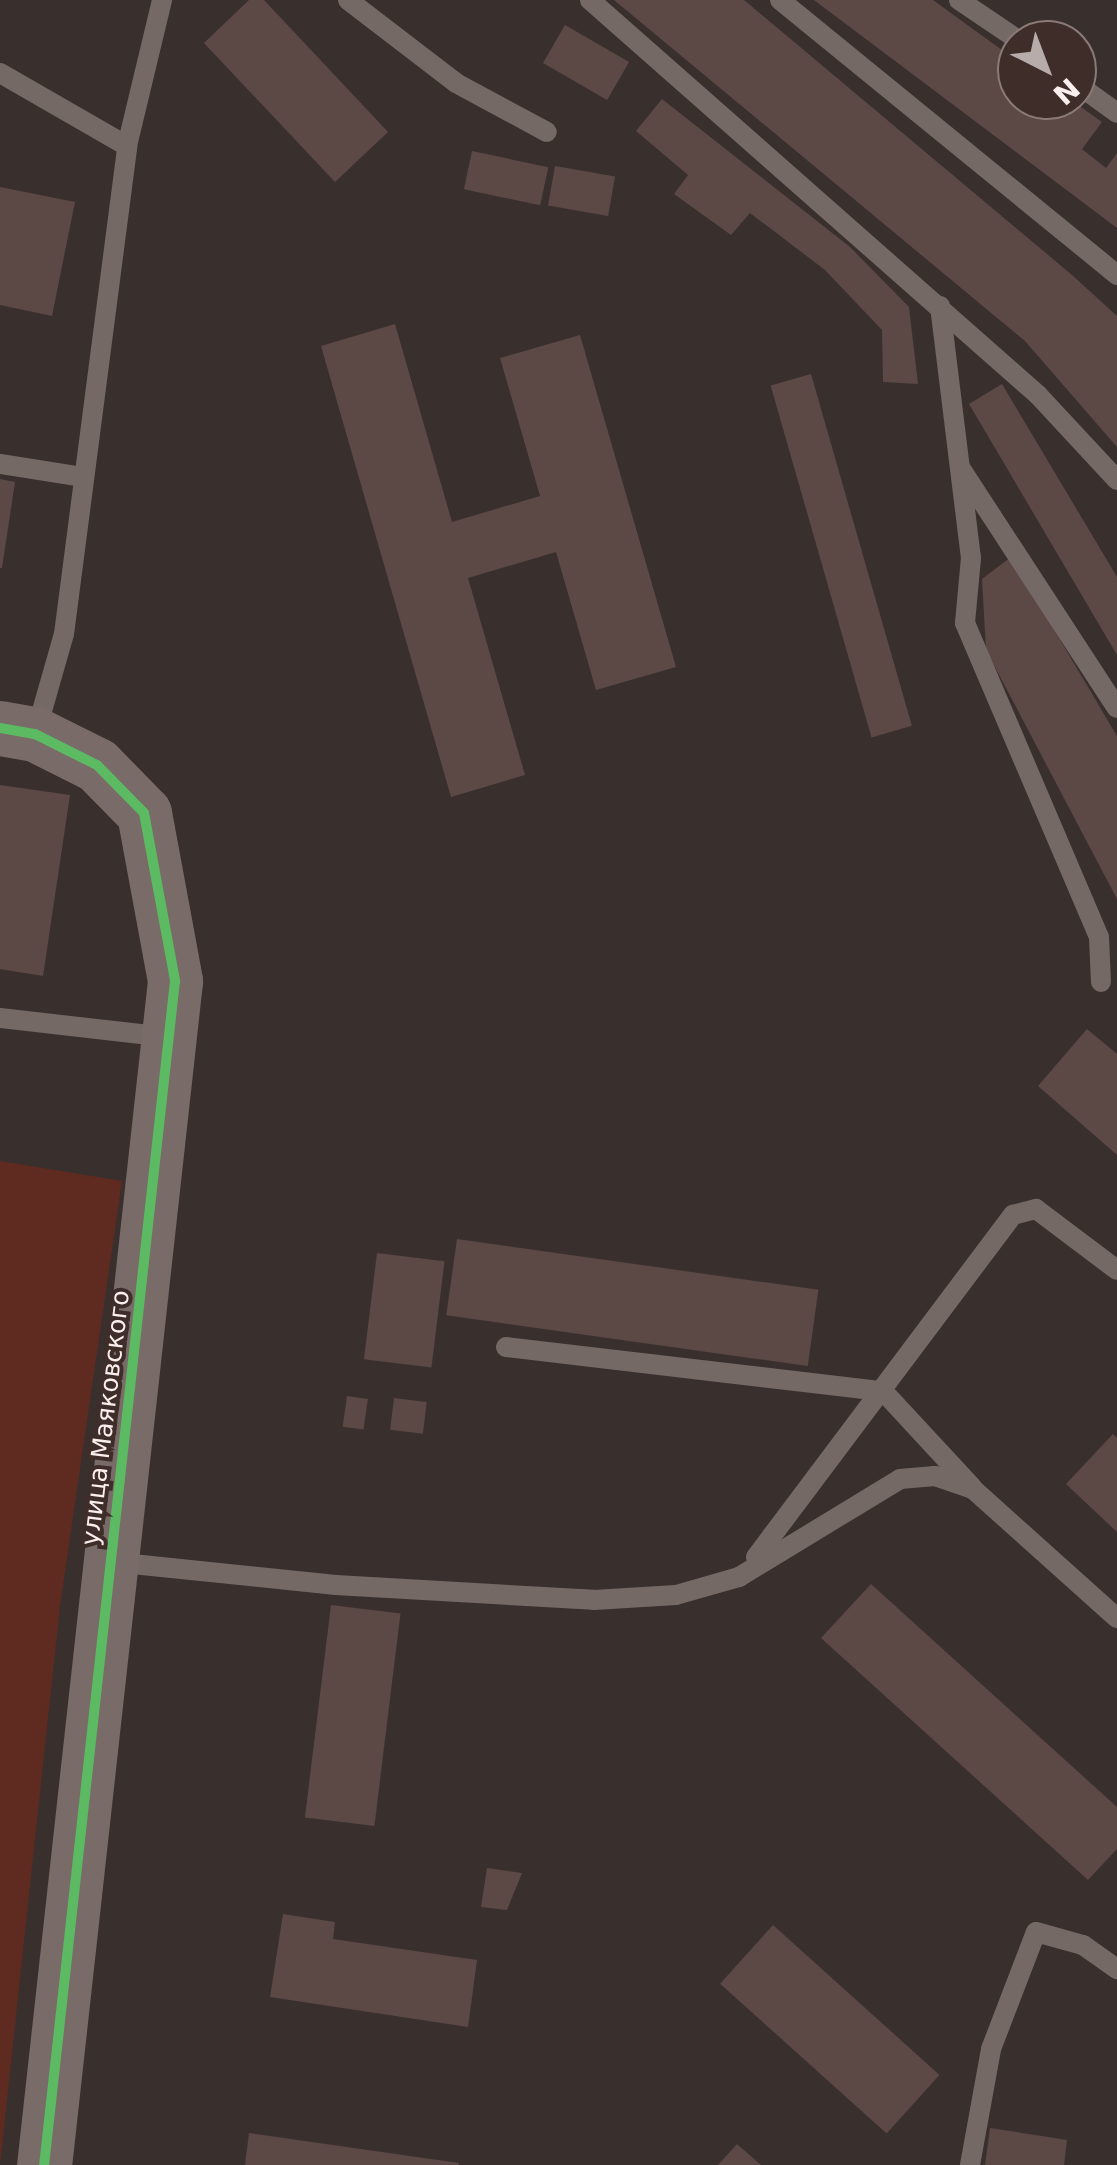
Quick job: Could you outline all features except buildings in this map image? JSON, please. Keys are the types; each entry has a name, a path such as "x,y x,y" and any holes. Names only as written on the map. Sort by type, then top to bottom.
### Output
{"street":[{"name":"улица Маяковского","path":"18,731 97,766 144,814 175,980 44,2165"}],"lane":[{"path":"18,731 64,634 127,146 162,0"},
{"path":"348,0 456,83 547,132"},
{"path":"590,0 940,306 1117,480"},
{"path":"780,0 1117,275"},
{"path":"959,0 997,26"},
{"path":"0,73 127,146"},
{"path":"940,306 971,558 966,624 1099,937 1100,982"},
{"path":"0,464 82,477"},
{"path":"960,468 1117,708"},
{"path":"0,1018 169,1037"},
{"path":"739,1577 1013,1216 1036,1209 1117,1270"},
{"path":"506,1347 883,1391 973,1488 1117,1618"},
{"path":"110,1561 594,1600 676,1595 739,1577 900,1478 973,1488"},
{"path":"970,2165 991,2049 1036,1932 1084,1945 1117,1969"}],"shaded area":[{"path":"0,1161 122,1181 60,1606 0,2165"}],"cycle path":[{"path":"0,728 35,734 97,765 144,813 175,981 44,2165"}]}
